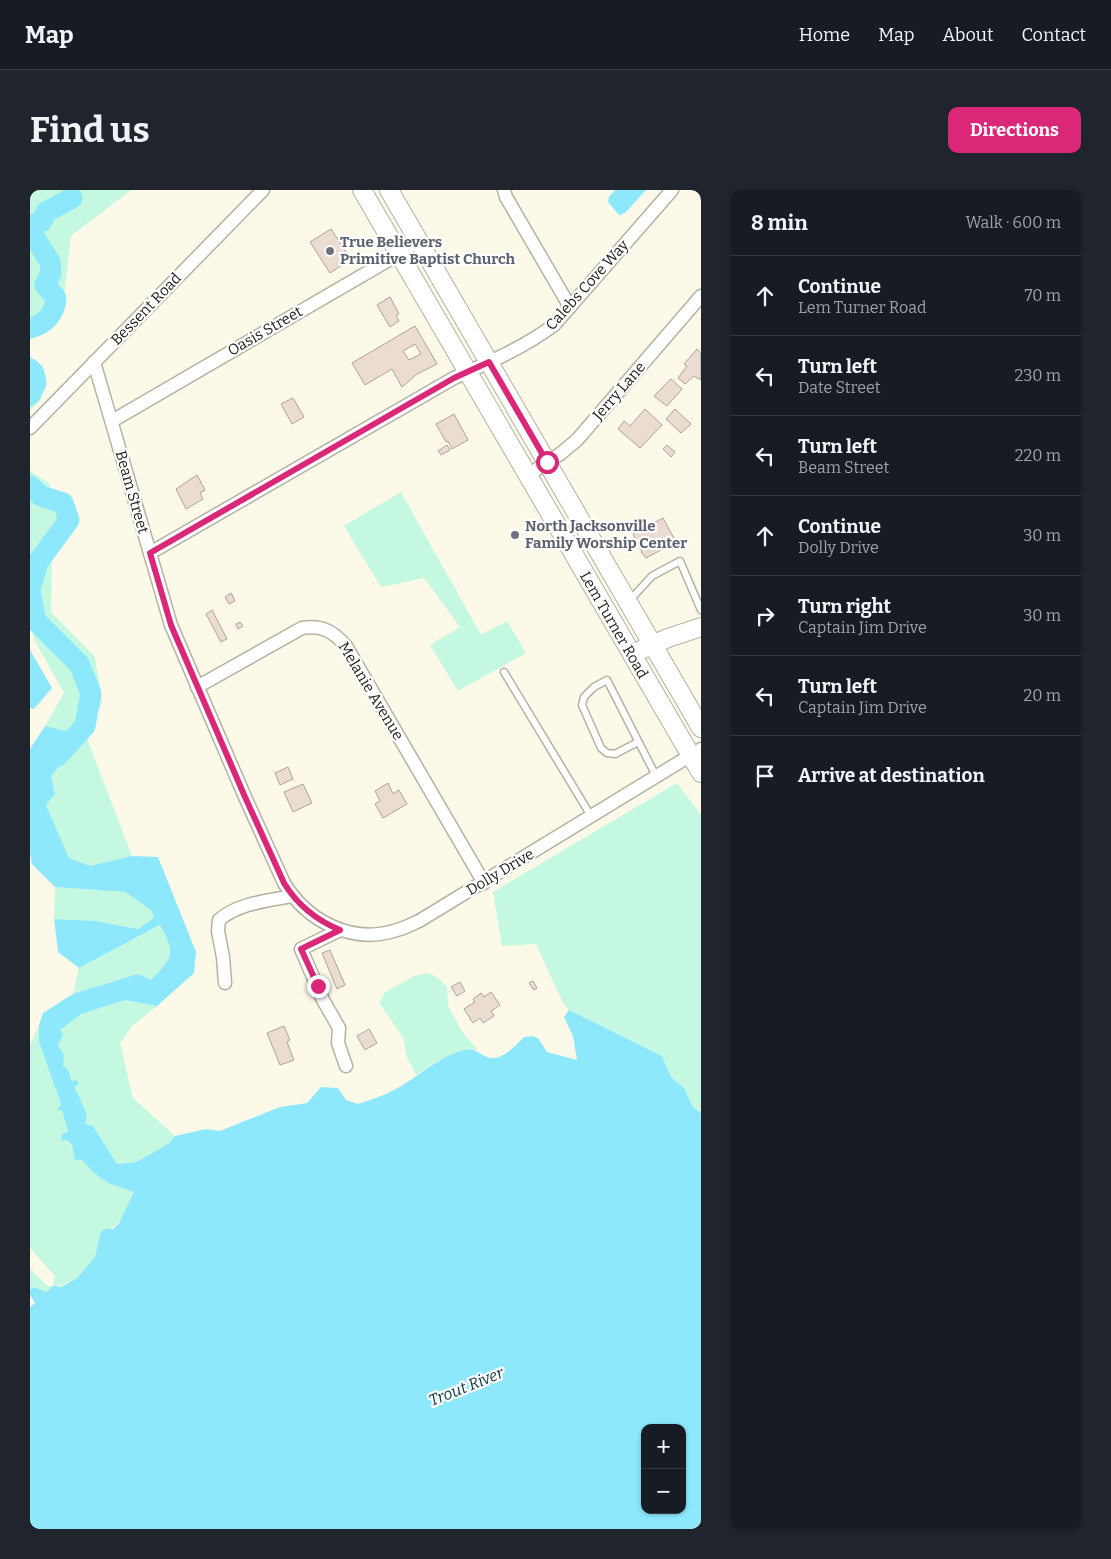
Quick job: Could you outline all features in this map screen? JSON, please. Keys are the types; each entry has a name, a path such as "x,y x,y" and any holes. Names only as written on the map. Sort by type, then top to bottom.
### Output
{"main road":[{"name":"Lem Turner Road","path":"362,190 632,655 696,752 701,773"},
{"name":"Lem Turner Road","path":"390,190 701,728"},
{"path":"632,655 653,644 701,627"}],"street":[{"name":"Bessent Road","path":"30,428 263,190"},
{"path":"504,190 506,197 570,307"},
{"name":"Calebs Cove Way","path":"150,553 454,378 503,356 543,333 554,325 672,190"},
{"name":"Oasis Street","path":"112,421 400,254 418,240"},
{"name":"Jerry Lane","path":"528,475 577,440 701,296"},
{"name":"Beam Street","path":"94,362 171,625 253,814 284,883 292,896"},
{"name":"Melanie Avenue","path":"197,686 302,628 314,626 338,637 346,646 484,883"},
{"name":"Dolly Drive","path":"292,896 316,918 340,930 355,934 396,931 419,921 484,883 696,752"},
{"path":"225,983 218,931 219,920 228,912 249,905 292,896"},
{"path":"340,930 301,949 323,1000 339,1028 338,1042 346,1066"}],"lane":[{"path":"628,602 652,576 680,561 701,610"},
{"path":"504,672 591,816"},
{"path":"638,742 615,754 607,753 601,748 582,705 584,697 607,680 656,776"}],"green space":[{"path":"30,190 131,190 71,236 63,305 45,331 30,332"},
{"path":"30,355 45,373 41,399 30,410"},
{"path":"30,471 49,483 52,492 75,506 76,524 52,556 51,612 95,657 102,703 86,736 45,726 64,693 34,639 30,623"},
{"path":"401,492 481,635 507,621 526,653 458,691 430,645 460,627 424,578 381,587 344,526"},
{"path":"86,736 132,856 90,866 69,858 46,805 55,794 51,776"},
{"path":"677,783 701,815 701,1113 693,1107 684,1088 671,1077 662,1056 569,1010 563,1003 536,944 502,946 493,892"},
{"path":"55,887 125,892 151,910 154,919 138,929 96,921 54,919"},
{"path":"161,925 171,947 167,964 151,980 73,994 79,968"},
{"path":"427,973 438,978 447,987 448,1006 463,1033 478,1050 467,1049 439,1060 416,1075 407,1058 403,1037 379,1003 384,993 414,976"},
{"path":"125,1000 157,1006 132,1026 120,1043 133,1098 175,1136 168,1144 136,1162 117,1164 93,1126 85,1124 86,1117 77,1091 77,1080 72,1081 67,1068 63,1066 58,1046 63,1034 60,1030 80,1014"},
{"path":"39,1025 39,1042 61,1104 58,1110 62,1110 68,1133 66,1140 94,1173 108,1183 134,1192 118,1223 108,1231 100,1234 95,1257 77,1278 47,1292 34,1287 30,1290 30,1269 48,1286 53,1286 55,1276 30,1248 30,1045"}],"water":[{"path":"615,190 646,190 625,213 619,215 608,202 609,197"},
{"path":"30,650 52,688 34,709 30,708"},
{"name":"Trout River","path":"45,726 86,736 51,776 55,794 46,805 69,858 90,866 132,856 158,857 196,952 194,973 157,1006 125,1000 81,1014 60,1030 63,1034 58,1046 64,1054 63,1066 67,1068 72,1081 77,1080 79,1084 75,1087 87,1115 85,1124 93,1126 117,1164 136,1162 168,1144 175,1136 206,1129 220,1131 280,1107 307,1103 321,1087 338,1088 346,1100 358,1104 390,1092 445,1057 467,1049 496,1058 507,1053 524,1037 532,1036 538,1038 547,1052 577,1060 573,1036 564,1017 569,1010 662,1056 671,1077 684,1088 693,1107 701,1113 701,1529 30,1529 30,1307 35,1303 30,1295 30,1290 34,1287 47,1292 53,1286 61,1287 77,1278 95,1257 100,1234 104,1229 113,1229 119,1223 134,1192 108,1183 94,1173 82,1160 75,1160 72,1145 66,1140 61,1141 62,1134 68,1132 62,1110 57,1110 61,1104 39,1042 39,1025 43,1013 73,994 138,974 151,980 168,960 170,949 160,925 79,968 58,952 54,919 96,921 138,929 154,918 151,910 125,892 55,887 32,864 30,852 30,749"}],"building":[{"name":"True Believers Primitive Baptist Church","path":"331,229 351,259 330,273 310,242"},
{"path":"390,297 399,314 396,316 399,321 390,327 377,305"},
{"path":"415,326 437,364 417,374 402,387 392,369 365,385 352,363","holes":["415,344 421,354 409,360 403,351"]},
{"path":"697,349 701,353 701,380 694,376 685,384 678,378 687,366 684,364"},
{"path":"671,379 682,389 667,406 654,396"},
{"path":"293,398 304,417 292,424 281,404"},
{"path":"645,409 662,425 640,448 618,429 624,421 630,426"},
{"path":"675,409 691,424 681,433 666,419"},
{"path":"454,414 468,440 452,449 436,424"},
{"path":"447,445 450,450 441,455 438,451"},
{"path":"667,445 675,452 671,457 663,449"},
{"path":"197,475 205,490 200,493 203,499 186,509 176,489"},
{"path":"663,518 676,542 646,558 641,552 633,534"},
{"path":"231,593 235,601 229,604 225,597"},
{"path":"212,610 227,639 221,642 206,614"},
{"path":"240,622 243,626 238,629 236,624"},
{"path":"288,767 293,779 280,785 275,773"},
{"path":"388,783 393,794 399,790 407,804 383,818 375,804 380,801 375,791"},
{"path":"303,784 312,803 293,812 284,792"},
{"path":"330,950 345,985 337,989 322,953"},
{"path":"533,981 537,988 534,990 529,983"},
{"path":"460,982 465,991 457,996 451,987"},
{"path":"491,992 500,1005 491,1011 494,1016 483,1023 480,1018 473,1023 464,1009 475,1002 473,999 481,993 484,997"},
{"path":"284,1026 290,1040 287,1042 294,1060 280,1065 267,1033"},
{"path":"369,1029 377,1043 365,1050 357,1036"}],"waterway":[{"path":"72,198 76,194 76,190"},
{"path":"30,226 42,221 46,212 72,198"},
{"path":"30,230 50,262 51,273 45,285 56,298 54,309 48,318 30,328"},
{"path":"30,369 34,373 36,383 30,395"},
{"path":"30,486 41,496 63,503 69,520 38,562 30,589"},
{"path":"30,592 36,621 79,664 91,693 85,726 58,756"}],"place":[{"name":"True Believers Primitive Baptist Church","path":"330,251"},
{"name":"North Jacksonville Family Worship Center","path":"515,535"}],"route":[{"path":"318,986 301,949 340,930 327,925 303,908 284,883 171,625 150,553 454,378 489,362 547,462"}]}
